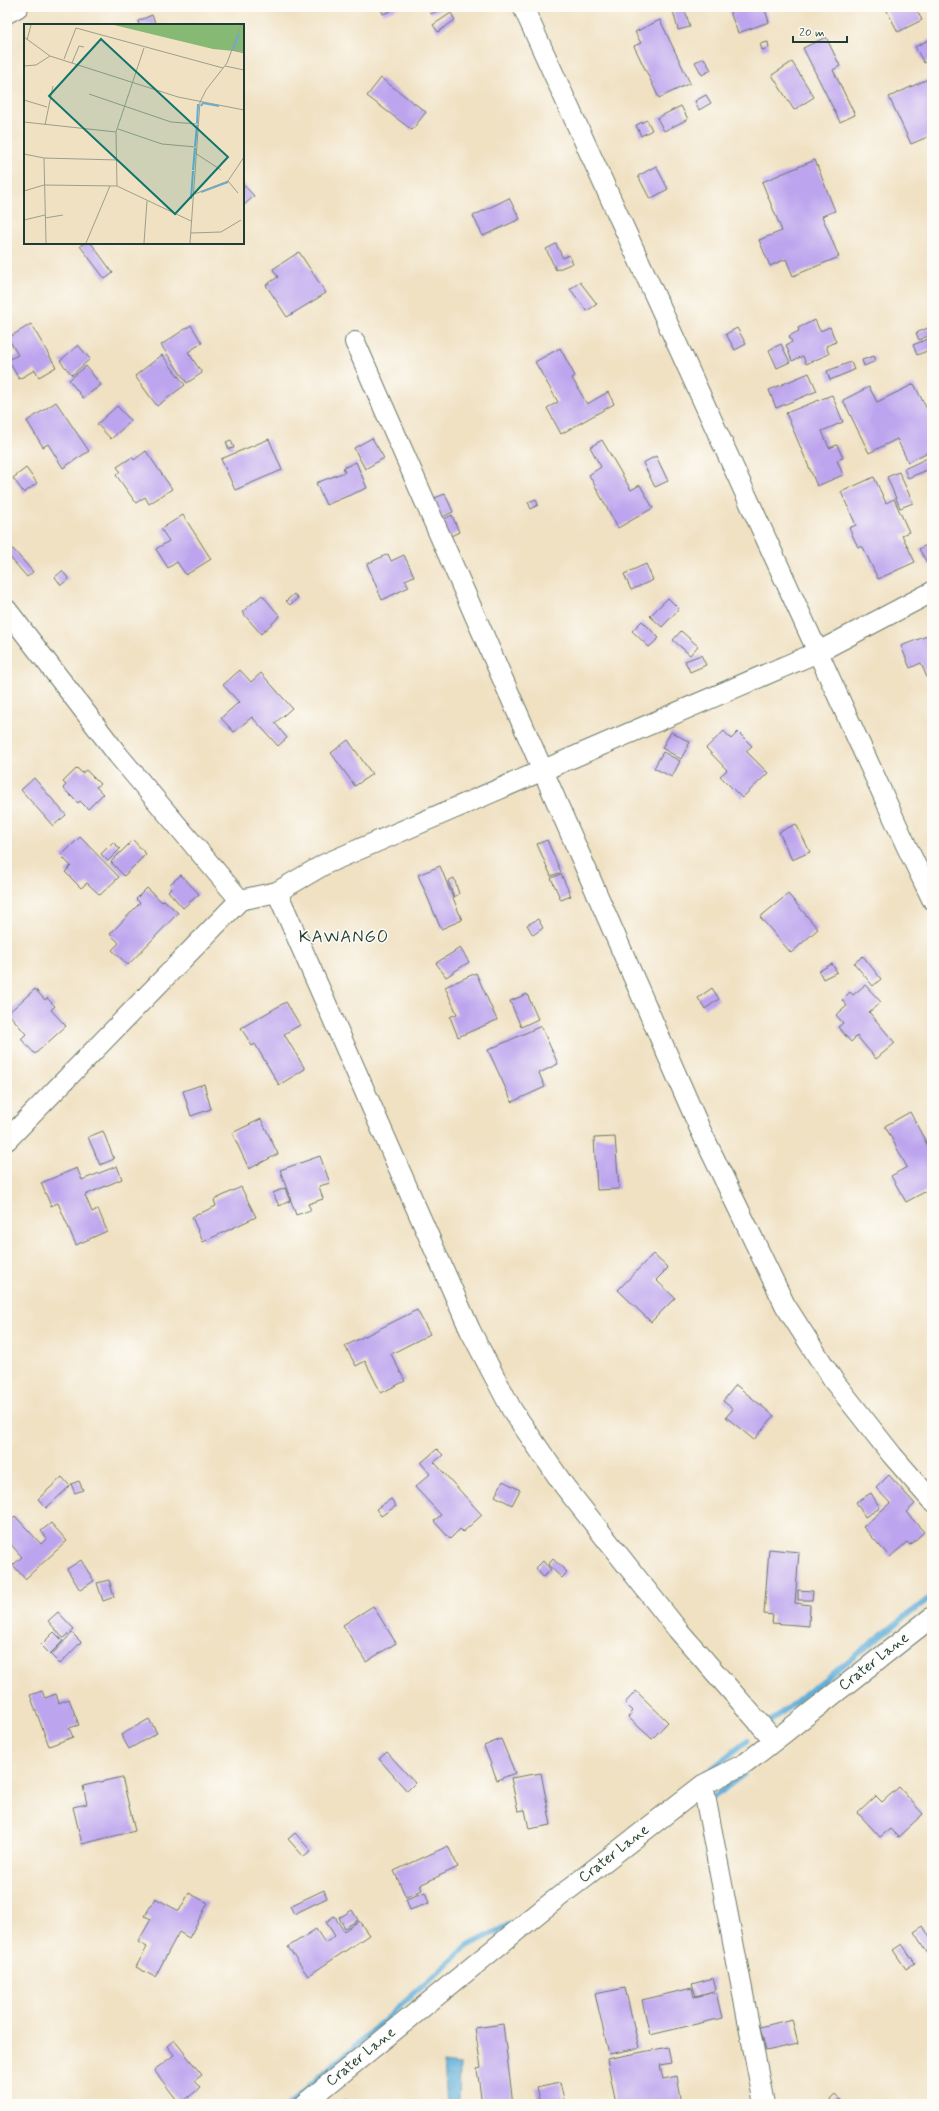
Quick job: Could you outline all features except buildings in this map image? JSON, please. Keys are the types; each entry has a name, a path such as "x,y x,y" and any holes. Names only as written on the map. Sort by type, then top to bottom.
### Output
{"street":[{"path":"7,13 18,7"},
{"path":"523,7 932,899"},
{"path":"355,342 700,1129 785,1305 833,1380 892,1455 932,1501"},
{"path":"7,1140 240,900 277,892 325,864 818,652 932,592"},
{"path":"7,610 118,755 240,900"},
{"path":"277,892 470,1330 512,1410 565,1487 678,1630 774,1740"},
{"name":"Crater Lane","path":"304,2104 542,1910 703,1785 746,1763 932,1617"},
{"path":"703,1785 764,2104"}],"water":[{"path":"443,2063 460,2065 459,2104 446,2104"}],"waterway":[{"path":"767,1724 932,1596"},
{"path":"704,1775 748,1740"},
{"path":"710,1800 744,1774"},
{"path":"289,2104 468,1946 512,1923"}],"district":[{"name":"KAWANGO","path":"344,937"}]}
